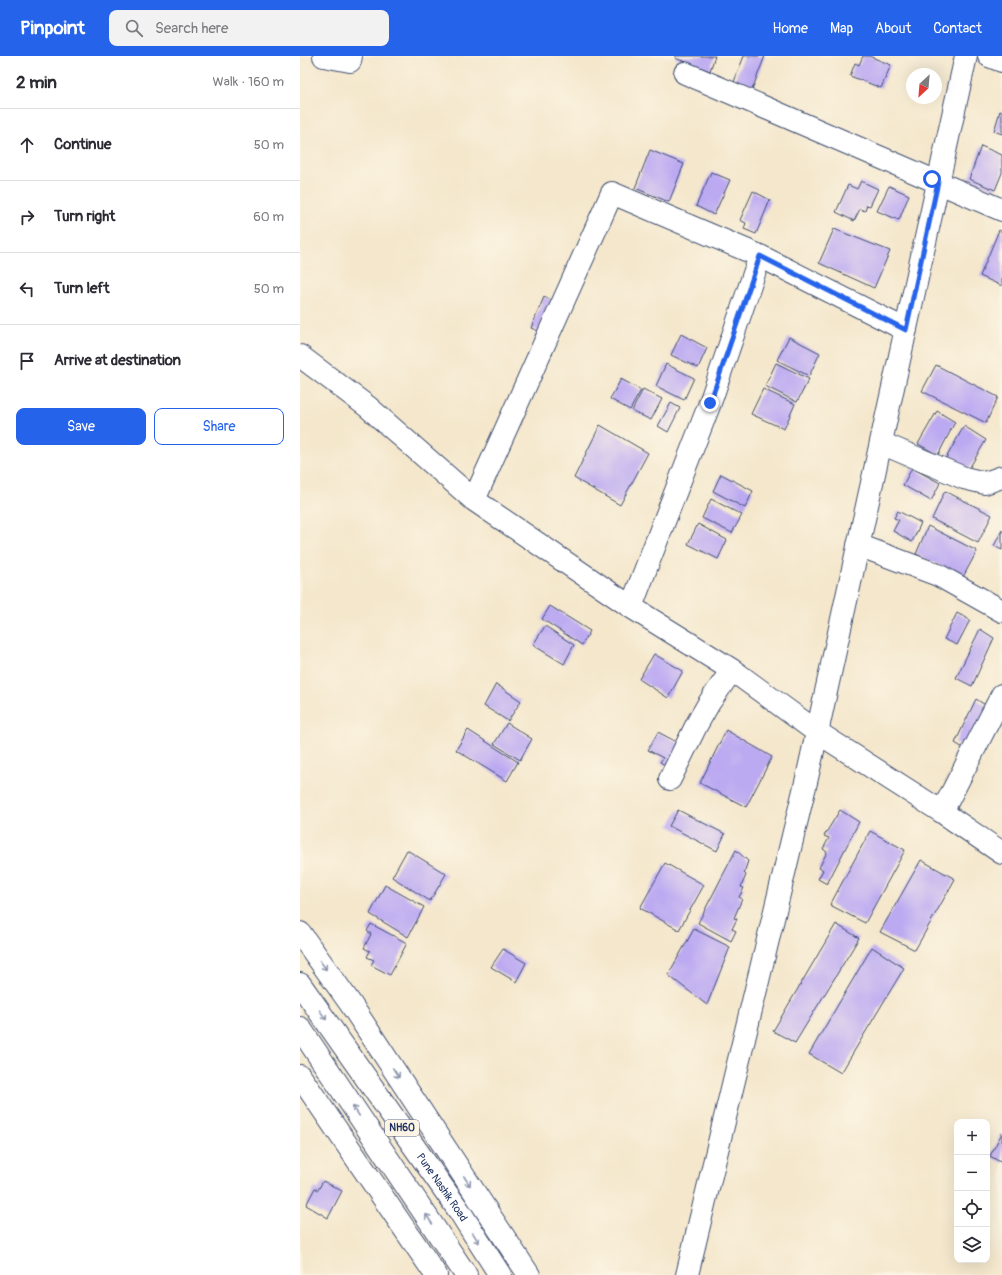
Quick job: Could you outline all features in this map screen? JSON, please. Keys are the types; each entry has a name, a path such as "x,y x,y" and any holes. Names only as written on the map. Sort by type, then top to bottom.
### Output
{"main road":[{"path":"324,56 350,61 352,56"},
{"path":"687,1275 803,794 966,56"},
{"path":"989,56 1002,61"},
{"path":"685,73 1002,210"},
{"path":"474,500 612,192 760,256 906,330"},
{"path":"631,607 710,403 760,256"},
{"path":"300,356 368,407 474,500 631,607 732,670 817,732 942,812 1002,854"},
{"path":"881,443 964,478 985,483 1002,477"},
{"path":"858,545 938,575 1002,611"},
{"path":"670,779 697,724 709,703 732,670"},
{"path":"942,812 1002,695"},
{"path":"300,933 350,1003 529,1275"},
{"name":"Pune Nashik Road","path":"300,984 456,1206 500,1275"},
{"name":"NH60","path":"300,1028 466,1275"},
{"path":"300,1076 436,1275"}],"building":[{"path":"676,56 715,56 710,71 675,58"},
{"path":"744,56 765,56 750,95 732,87"},
{"path":"863,56 869,56 891,65 881,88 850,76 855,63 859,65"},
{"path":"1000,111 1002,112 1002,134 994,131"},
{"path":"981,146 1002,155 1002,173 995,190 969,179"},
{"path":"650,150 684,164 669,202 635,188"},
{"path":"711,172 730,180 714,215 696,206"},
{"path":"861,181 878,189 870,206 867,205 865,211 860,209 854,221 836,212 848,185 857,189"},
{"path":"889,186 909,195 899,220 877,211"},
{"path":"753,191 770,200 756,234 744,229 746,223 740,220"},
{"path":"834,229 890,251 874,288 819,263"},
{"path":"999,230 1002,232 1002,286 980,276"},
{"path":"544,297 560,303 543,342 534,338 538,331 531,328"},
{"path":"681,334 707,348 698,368 671,355"},
{"path":"789,337 820,353 809,376 777,360"},
{"path":"776,363 809,379 797,402 765,386"},
{"path":"666,364 694,378 684,400 656,386"},
{"path":"936,365 998,397 986,423 922,391"},
{"path":"621,379 641,390 630,410 610,399"},
{"path":"643,389 662,399 651,420 632,411"},
{"path":"763,389 795,404 784,429 751,414"},
{"path":"671,403 680,408 668,432 658,426"},
{"path":"937,411 955,422 938,455 918,444"},
{"path":"600,425 648,453 620,505 574,478"},
{"path":"964,426 986,440 967,472 945,460"},
{"path":"912,468 940,483 931,501 903,485"},
{"path":"721,474 753,491 745,508 713,491"},
{"path":"945,491 992,515 978,543 932,519"},
{"path":"711,499 742,515 732,533 702,518"},
{"path":"898,511 921,523 912,542 893,531 899,520 894,518"},
{"path":"698,524 727,540 718,559 688,544"},
{"path":"928,526 977,551 963,577 916,554"},
{"path":"1002,530 1002,550 994,546"},
{"path":"550,606 590,631 582,645 542,619"},
{"path":"957,613 970,620 957,645 944,639"},
{"path":"545,626 574,645 564,664 533,645"},
{"path":"980,629 994,638 972,686 956,678"},
{"path":"654,654 683,671 668,698 639,679"},
{"path":"496,684 521,701 508,721 484,706"},
{"path":"976,699 990,708 968,751 955,743"},
{"path":"507,723 532,739 520,760 494,744"},
{"path":"468,730 518,762 507,781 456,750"},
{"path":"726,730 772,757 746,807 700,783"},
{"path":"658,732 684,746 672,769 660,762 663,758 648,750"},
{"path":"678,810 725,834 717,851 669,826"},
{"path":"840,810 859,822 827,884 818,879 823,870 819,868 827,852 823,849 829,838 824,836"},
{"path":"870,831 905,850 865,923 830,905"},
{"path":"407,850 446,874 430,901 392,877"},
{"path":"736,850 748,861 744,873 746,875 741,887 744,888 739,897 742,899 734,918 737,919 732,929 736,931 731,941 698,923"},
{"path":"921,860 955,879 915,950 880,932"},
{"path":"665,863 704,885 679,930 640,908"},
{"path":"385,885 424,907 408,937 370,914"},
{"path":"371,924 407,943 390,975 371,965 374,960 367,957 370,951 364,948 371,934 367,931"},
{"path":"836,924 859,938 795,1043 773,1031"},
{"path":"694,929 730,947 707,1005 668,975"},
{"path":"872,947 904,968 841,1073 809,1054"},
{"path":"503,949 526,963 516,982 491,967"},
{"path":"1002,1133 1002,1163 990,1156"},
{"path":"323,1181 342,1191 328,1218 306,1205 315,1188 318,1190"}],"route":[{"path":"710,403 760,256 906,330 938,182 932,179"}]}
